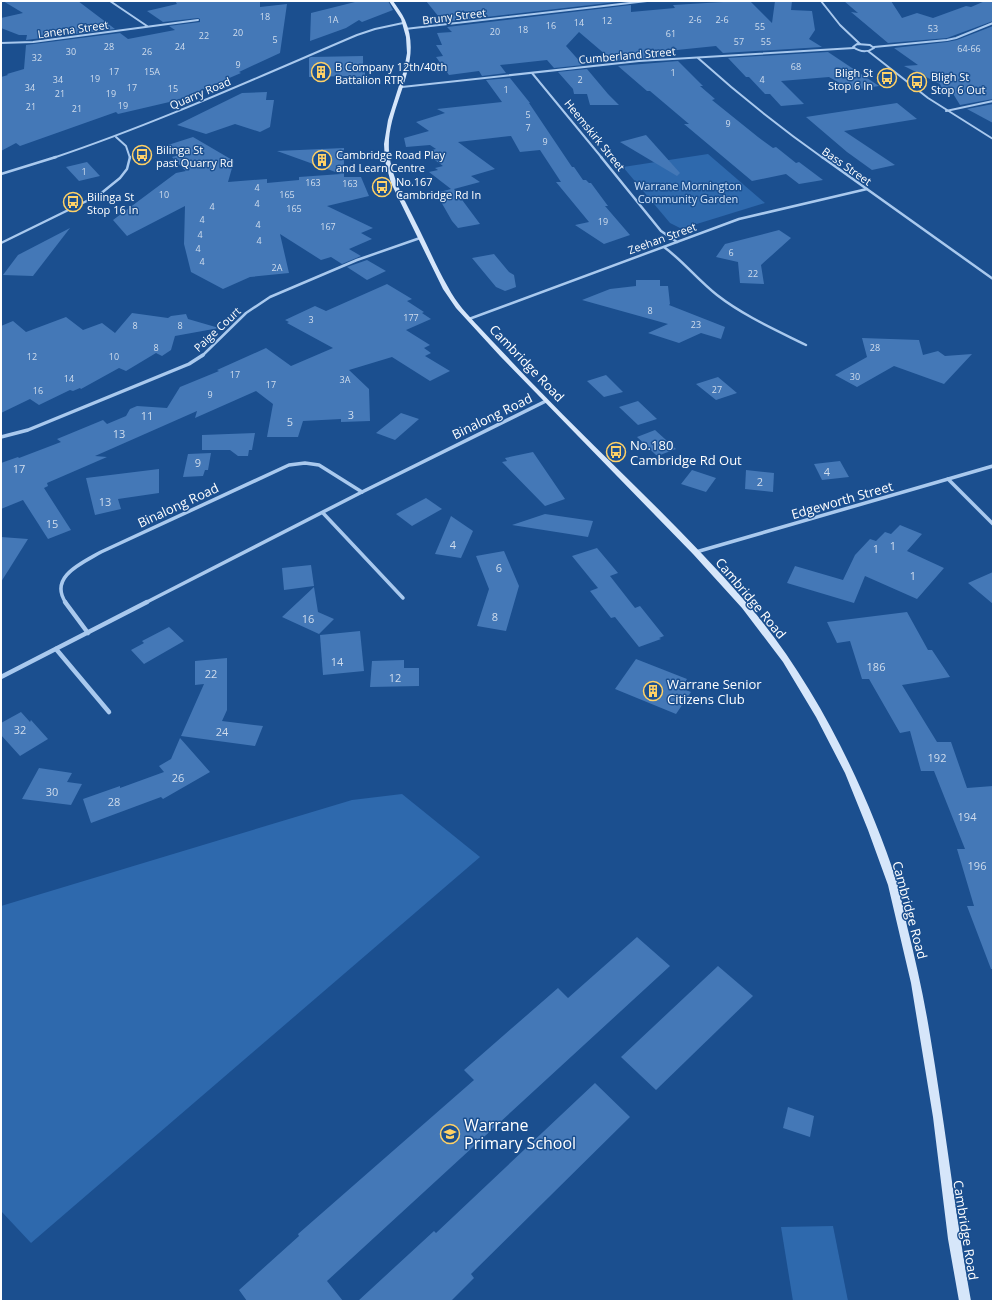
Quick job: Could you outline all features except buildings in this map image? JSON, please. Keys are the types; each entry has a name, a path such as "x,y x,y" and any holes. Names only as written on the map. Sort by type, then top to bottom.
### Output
{"main road":[{"name":"Cambridge Road","path":"391,1 401,17 409,49 402,87 389,125 387,139 388,159 394,183 446,289 469,319 546,401 696,552 753,616 786,660 820,716 849,773 873,830 893,885 914,977 938,1117 954,1239 965,1301"}],"street":[{"name":"Lanena Street","path":"110,1 147,27"},
{"path":"601,1 604,5"},
{"name":"Bruny Street","path":"404,26 647,1"},
{"path":"821,1 840,24 860,44"},
{"name":"Lanena Street","path":"1,43 33,42 198,20"},
{"path":"854,48 855,45 860,44 874,47 947,40 956,38 993,23"},
{"name":"Quarry Road","path":"1,174 116,137 357,35 375,29 404,26"},
{"path":"868,51 873,50 874,47"},
{"path":"854,48 868,51 882,64 946,111 993,140"},
{"name":"Cumberland Street","path":"402,87 600,65 854,48"},
{"name":"Bass Street","path":"698,58 730,88 760,112 993,279"},
{"name":"Heemskirk Street","path":"532,73 661,231 677,242"},
{"path":"946,111 993,101"},
{"path":"1,243 99,195 117,182 126,169 130,157 126,146 116,137"},
{"name":"Zeehan Street","path":"469,319 739,220 867,189"},
{"name":"Paige Court","path":"1,437 28,430 189,364 202,357 243,316 269,298 372,252 420,238"},
{"path":"664,247 678,257 708,287 728,303 806,345"},
{"name":"Binalong Road","path":"1,677 362,492 546,401"},
{"name":"Binalong Road","path":"88,633 62,596 60,586 70,571 79,564 101,552 289,465 305,463 319,465 362,492"},
{"name":"Edgeworth Street","path":"696,552 993,466"},
{"path":"948,479 993,524"},
{"path":"323,513 403,598"},
{"path":"56,650 109,712"}],"green space":[{"name":"Warrane Mornington Community Garden","path":"708,154 765,203 680,228 670,223 623,167"},
{"path":"402,794 480,857 31,1243 1,1211 1,906 352,800"},
{"path":"833,1226 848,1301 793,1301 781,1227"}],"place":[{"name":"B Company 12th/40th Battalion RTR","path":"321,72"},
{"name":"Bligh St Stop 6 In","path":"887,78"},
{"name":"Bligh St Stop 6 Out","path":"917,82"},
{"name":"Bilinga St past Quarry Rd","path":"142,155"},
{"name":"Cambridge Road Play and Learn Centre","path":"322,160"},
{"name":"No.167 Cambridge Rd In","path":"382,187"},
{"name":"Bilinga St Stop 16 In","path":"73,202"},
{"name":"No.180 Cambridge Rd Out","path":"616,452"},
{"name":"Warrane Senior Citizens Club","path":"653,691"},
{"name":"Warrane Primary School","path":"450,1134"}]}
